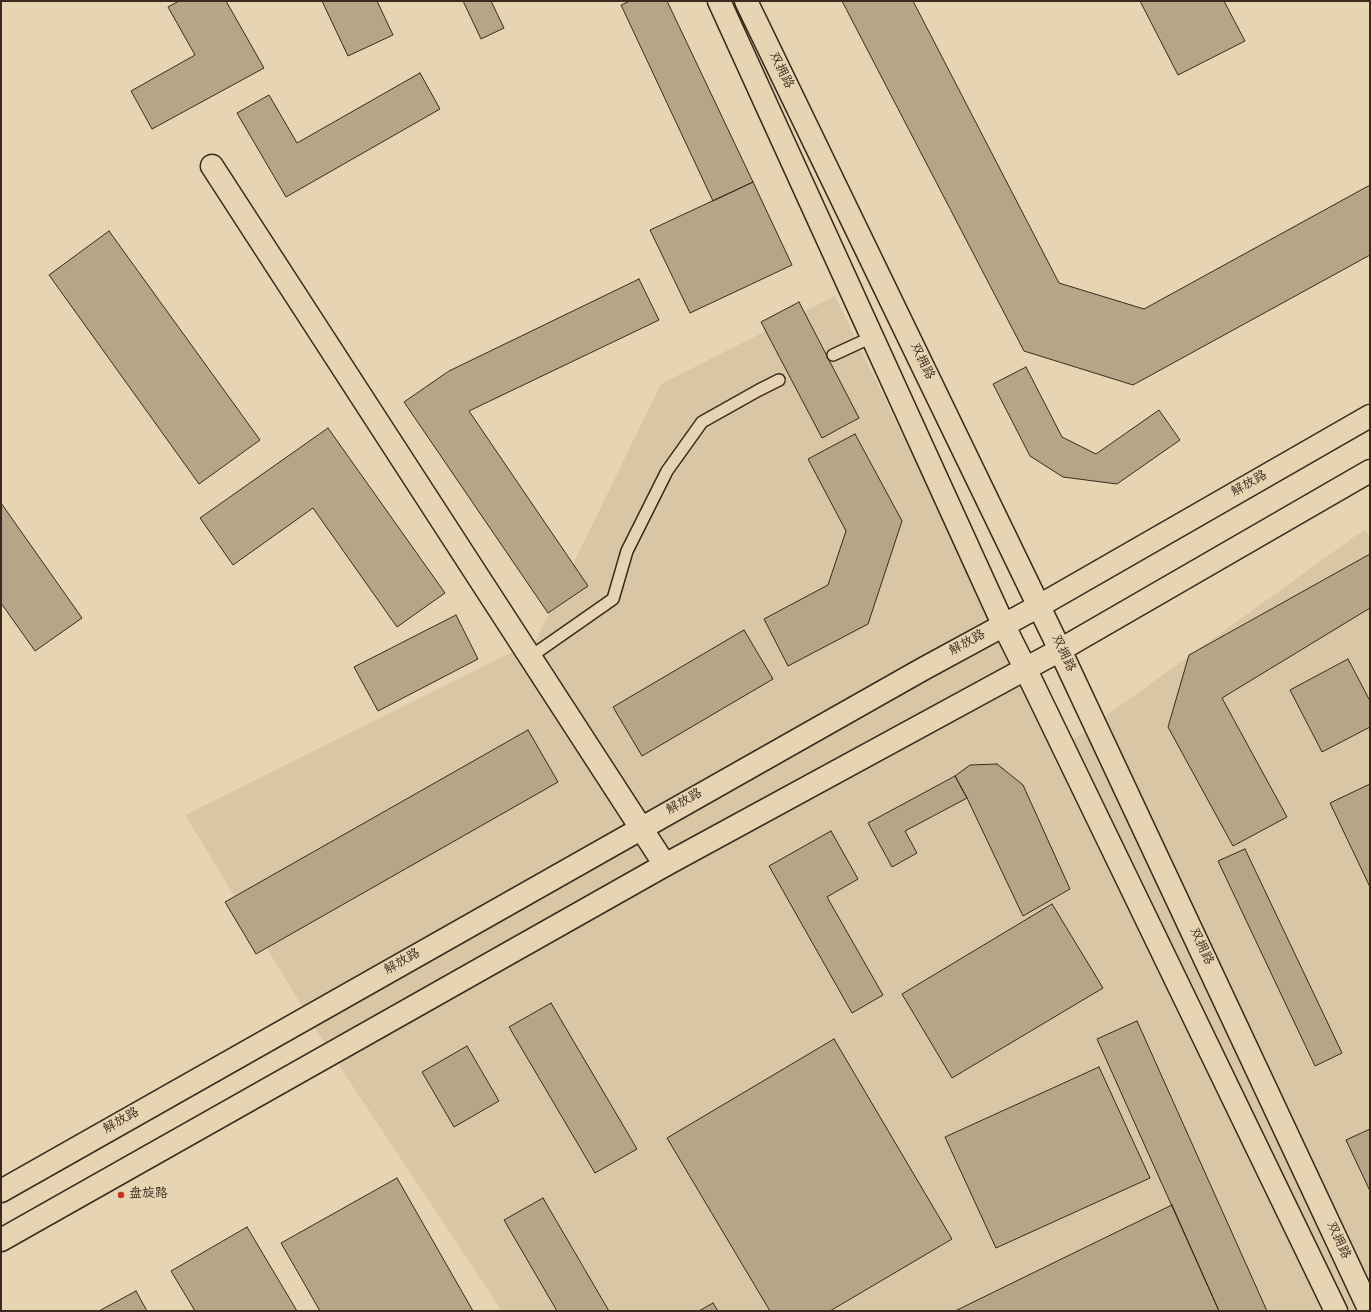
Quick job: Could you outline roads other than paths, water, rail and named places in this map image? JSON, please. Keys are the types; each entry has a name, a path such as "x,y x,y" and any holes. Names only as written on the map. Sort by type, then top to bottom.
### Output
{"main road":[{"name":"双拥路","path":"719,1 1003,624 1336,1311"},
{"name":"双拥路","path":"746,1 1060,650 1370,1311"},
{"path":"212,166 665,865"},
{"name":"解放路","path":"1,1191 641,828 1003,624 1039,606 1370,416"},
{"path":"1,1240 665,865 1060,650 1370,471"}],"lane":[{"path":"833,355 872,337"},
{"path":"530,657 613,599 627,551 667,471 702,422 779,380"}],"place":[{"name":"盘旋路","path":"121,1195"}]}
